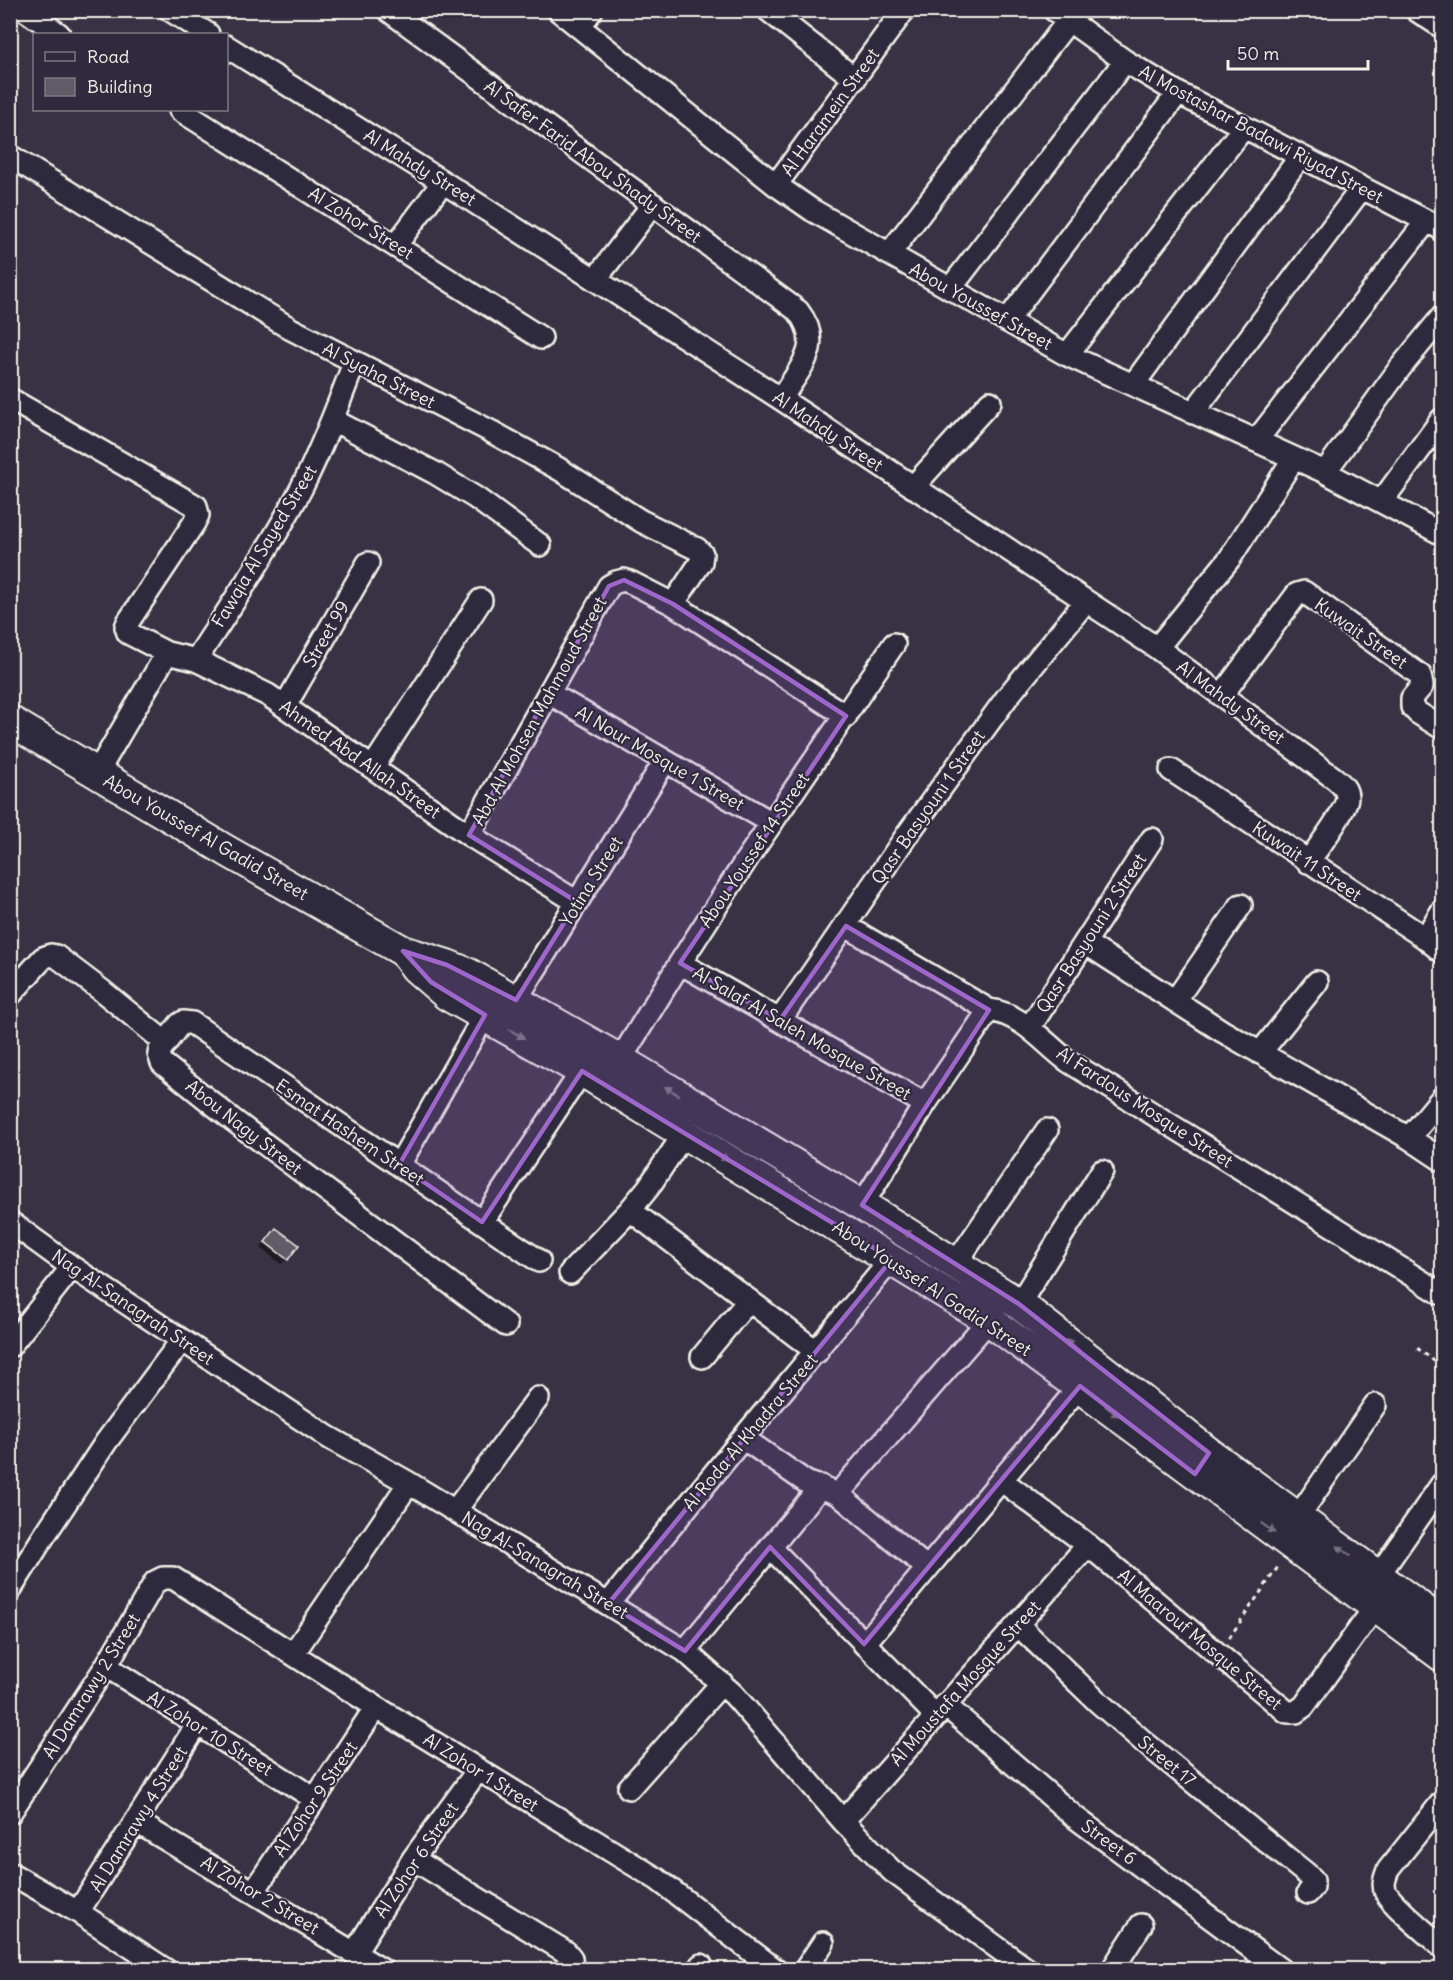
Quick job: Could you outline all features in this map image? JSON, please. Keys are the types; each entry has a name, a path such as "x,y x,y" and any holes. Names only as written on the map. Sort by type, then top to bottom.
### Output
{"street":[{"path":"25,10 58,33"},
{"path":"170,10 206,33"},
{"name":"Al Safer Farid Abou Shady Street","path":"388,10 798,312 807,323 811,336 810,351 781,399"},
{"path":"768,10 855,79"},
{"name":"Al Haramein Street","path":"777,185 904,10"},
{"path":"1416,10 1443,27"},
{"name":"Abou Youssef Street","path":"559,11 586,19 777,185 812,210 1067,355 1325,472 1443,534"},
{"path":"889,254 1062,15"},
{"name":"Al Mostashar Badawi Riyad Street","path":"1062,15 1125,61 1178,93 1434,226"},
{"name":"Al Mahdy Street","path":"228,47 781,399 1156,648 1222,694 1343,785 1347,795 1345,807 1308,862"},
{"path":"950,289 1125,61"},
{"path":"1007,321 1178,93"},
{"name":"Al Zohor Street","path":"182,111 541,338"},
{"path":"1067,355 1244,127"},
{"name":"Al Syaha Street","path":"10,156 291,329 492,432 559,469 641,521 697,549 702,554 701,562 673,604"},
{"path":"1133,385 1300,157"},
{"path":"396,245 443,182"},
{"path":"1193,413 1361,189"},
{"path":"594,280 653,204"},
{"path":"1256,441 1434,226"},
{"path":"1325,472 1400,368 1443,317"},
{"name":"Fawqia Al Sayed Street","path":"196,660 283,522 318,454 354,363"},
{"name":"Ahmed Abd Allah Street","path":"10,399 196,506 198,515 128,622 126,627 128,633 167,653 196,660 243,682 285,706 469,835 577,902"},
{"path":"913,487 990,402"},
{"path":"1382,501 1443,419"},
{"path":"333,420 443,478 476,498 540,545"},
{"path":"1156,648 1230,558 1294,458"},
{"name":"Street 99","path":"285,706 368,563"},
{"name":"Abd Al Mohsen Mahmoud Street","path":"469,835 609,586 624,580 673,604"},
{"name":"Kuwait Street","path":"1222,694 1300,592 1304,592 1420,675 1422,686 1412,698 1412,707 1443,728"},
{"path":"373,767 481,600"},
{"name":"Qasr Basyouni 1 Street","path":"780,1020 907,835 1008,696 1086,601"},
{"path":"673,604 846,716"},
{"name":"Abou Youssef 14 Street","path":"620,1060 680,963 772,823 894,644"},
{"path":"97,773 167,653"},
{"name":"Al Nour Mosque 1 Street","path":"549,693 772,823"},
{"name":"Abou Youssef Al Gadid Street","path":"10,721 227,851 403,951 431,982 477,1001 582,1071 989,1320 1080,1386 1202,1464 1295,1532 1375,1607 1443,1656"},
{"name":"Yotina Street","path":"516,1000 665,761"},
{"name":"Kuwait 11 Street","path":"1171,770 1443,952"},
{"name":"Qasr Basyouni 2 Street","path":"1030,1027 1152,839"},
{"path":"1175,1001 1241,905"},
{"path":"1425,938 1443,911"},
{"name":"Al Fardous Mosque Street","path":"846,926 989,1010 999,1011 1030,1027 1068,1061 1443,1294"},
{"path":"1085,943 1260,1053 1409,1138 1443,1160"},
{"path":"12,991 44,958 51,955 56,956 166,1043"},
{"name":"Al Salaf Al Saleh Mosque Street","path":"680,963 925,1104"},
{"path":"1260,1053 1317,982"},
{"name":"Abou Youssef Al Gadid Street","path":"477,1001 516,1000 620,1060 956,1263 1019,1304 1202,1464"},
{"path":"399,1165 477,1001"},
{"path":"862,1205 925,1104 989,1010"},
{"name":"Esmat Hashem Street","path":"166,1043 183,1022 192,1023 539,1260"},
{"name":"Abou Nagy Street","path":"166,1043 159,1054 162,1063 233,1120 506,1326"},
{"path":"482,1222 582,1071"},
{"path":"1409,1138 1443,1098"},
{"path":"956,1263 1047,1131"},
{"path":"570,1274 630,1210 684,1134"},
{"path":"1019,1304 1102,1171"},
{"path":"630,1210 817,1352"},
{"name":"Nag Al-Sanagrah Street","path":"10,1222 72,1267 328,1437 410,1483 685,1651 722,1683 758,1720 843,1821 892,1871 1028,1970"},
{"name":"Al Roda Al Khadra Street","path":"608,1604 892,1259"},
{"path":"10,1346 72,1267"},
{"path":"702,1357 749,1300"},
{"path":"685,1651 770,1547 829,1490 989,1320"},
{"path":"10,1590 106,1442 182,1340"},
{"path":"864,1644 1080,1386"},
{"path":"455,1511 538,1398"},
{"path":"1295,1532 1375,1405"},
{"path":"743,1438 806,1482 829,1490 927,1568"},
{"name":"Al Maarouf Mosque Street","path":"1001,1480 1088,1545 1287,1712 1296,1712 1304,1706 1375,1607"},
{"path":"293,1654 410,1483"},
{"path":"1377,1576 1443,1484"},
{"name":"Abou Youssef Al Gadid Street","path":"1295,1532 1377,1576 1443,1623"},
{"name":"Al Moustafa Mosque Street","path":"843,1821 1088,1545"},
{"name":"Street 6","path":"770,1547 864,1644 941,1710 1076,1818 1281,1970"},
{"name":"Al Damrawy 2 Street","path":"10,1813 18,1784 106,1666 155,1582 163,1578 173,1578 181,1582"},
{"name":"Al Zohor 1 Street","path":"181,1582 376,1707 657,1880 776,1970"},
{"name":"Street 17","path":"1017,1624 1097,1701 1144,1742 1308,1875 1313,1880 1313,1887 1308,1893"},
{"name":"Al Zohor 10 Street","path":"106,1666 315,1799"},
{"path":"628,1788 722,1683"},
{"name":"Al Zohor 9 Street","path":"254,1891 376,1707"},
{"name":"Al Damrawy 4 Street","path":"78,1912 197,1725"},
{"name":"Al Zohor 6 Street","path":"355,1952 413,1859 478,1770"},
{"path":"1443,1802 1388,1870 1384,1881 1386,1892 1393,1901 1443,1947"},
{"name":"Al Zohor 2 Street","path":"137,1822 382,1970"},
{"path":"413,1859 569,1961"},
{"path":"10,1873 78,1912 166,1970"},
{"path":"1112,1970 1141,1925"},
{"path":"805,1970 823,1943"}],"path":[{"path":"1417,1348 1443,1367"},
{"path":"1218,1654 1295,1532"}],"highlighted area":[{"path":"624,580 673,604 846,716 680,963 780,1020 846,926 989,1010 862,1205 1019,1304 1209,1453 1195,1474 1080,1386 864,1644 770,1547 685,1651 608,1604 892,1259 582,1071 482,1222 399,1165 485,1015 431,982 403,951 447,965 516,1000 577,902 469,835 609,586"}],"building":[{"path":"276,1228 299,1245 288,1260 265,1242"}]}
